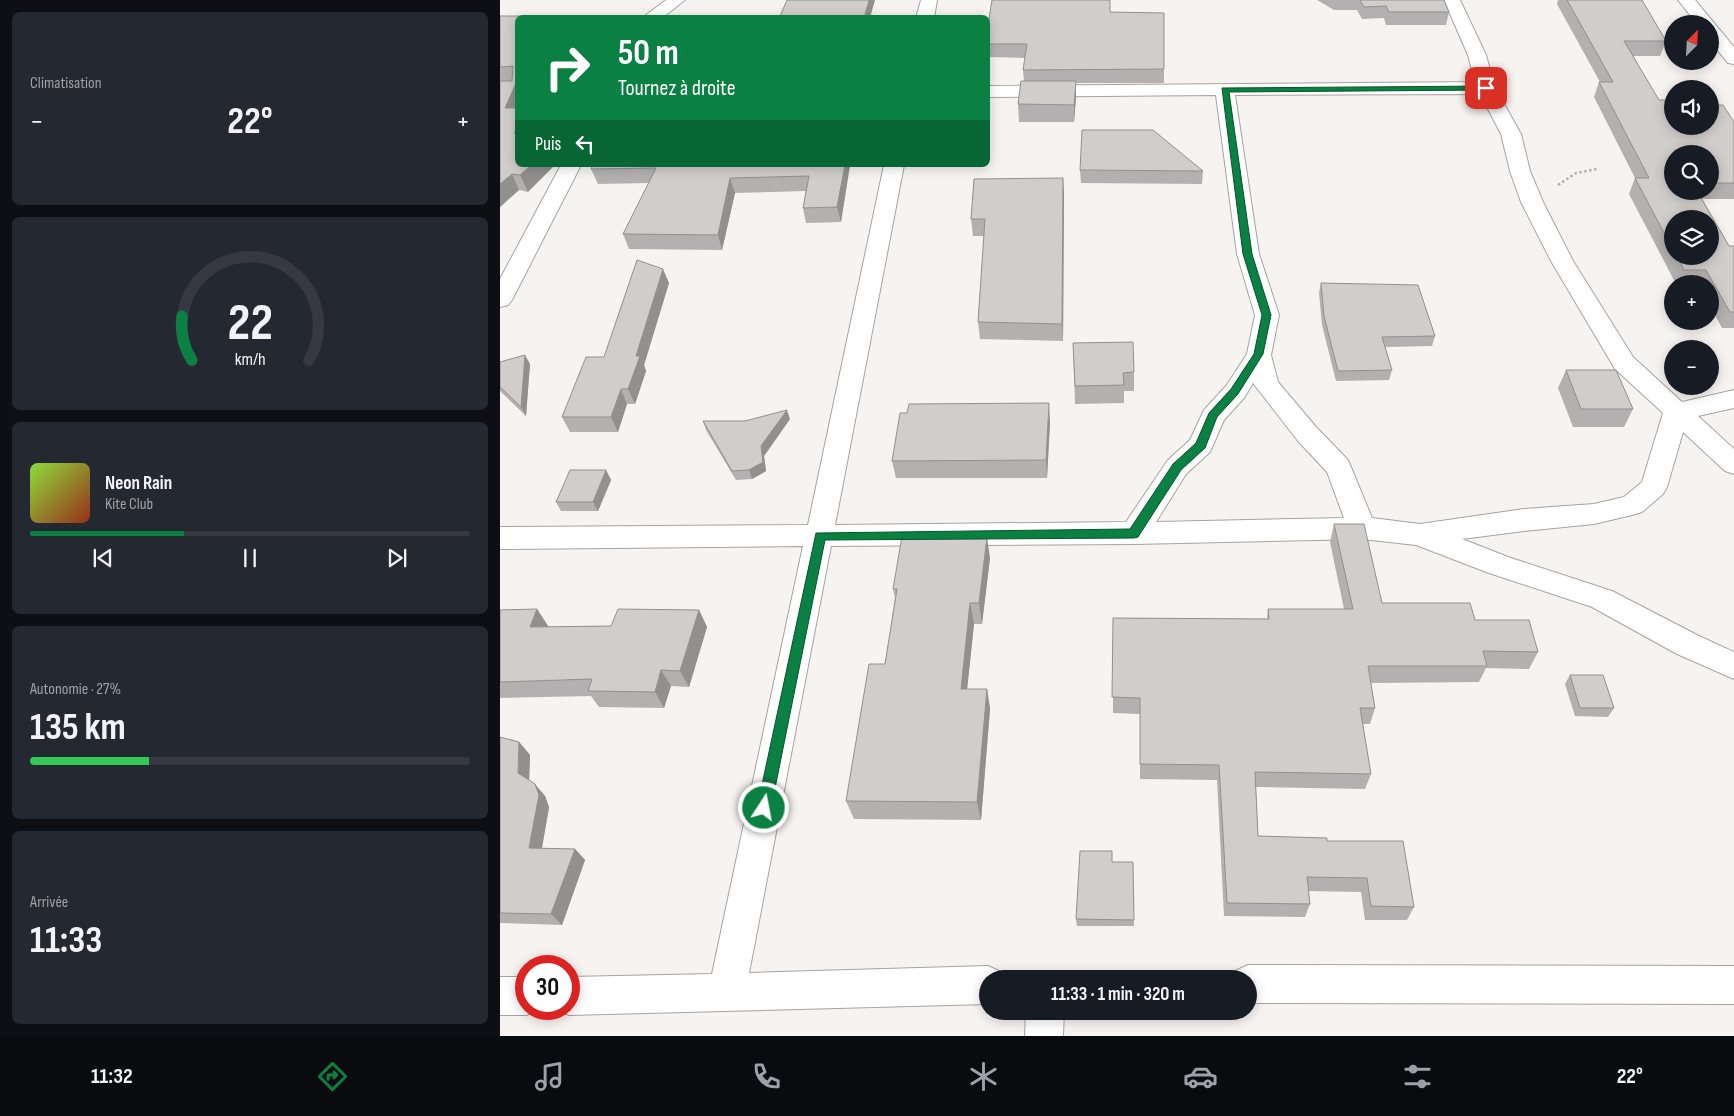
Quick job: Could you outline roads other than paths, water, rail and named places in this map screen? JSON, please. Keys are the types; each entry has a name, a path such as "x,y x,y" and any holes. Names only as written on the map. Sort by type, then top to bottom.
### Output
{"street":[{"path":"654,15 676,0"},
{"path":"926,15 929,0"},
{"path":"1452,0 1477,55 1486,88 1511,134 1520,171 1532,202 1562,262 1624,363 1734,464"},
{"path":"1686,0 1698,15"},
{"path":"1719,40 1734,58"},
{"path":"990,91 1486,88"},
{"path":"1134,533 1177,467 1201,445 1213,416 1235,392 1258,354 1266,315 1248,254 1225,90"},
{"path":"500,300 570,167"},
{"path":"727,992 894,167"},
{"path":"1258,354 1266,384 1307,434 1339,467 1362,528"},
{"path":"1676,412 1734,400"},
{"path":"500,538 1134,533 1362,528 1418,534 1524,520 1594,514 1632,505 1654,487 1676,412"},
{"path":"1418,534 1499,565 1602,599 1688,645 1734,666"},
{"path":"1257,984 1734,985"},
{"path":"580,996 979,985"},
{"path":"500,996 515,996"},
{"path":"1044,1036 1045,1020"}]}
